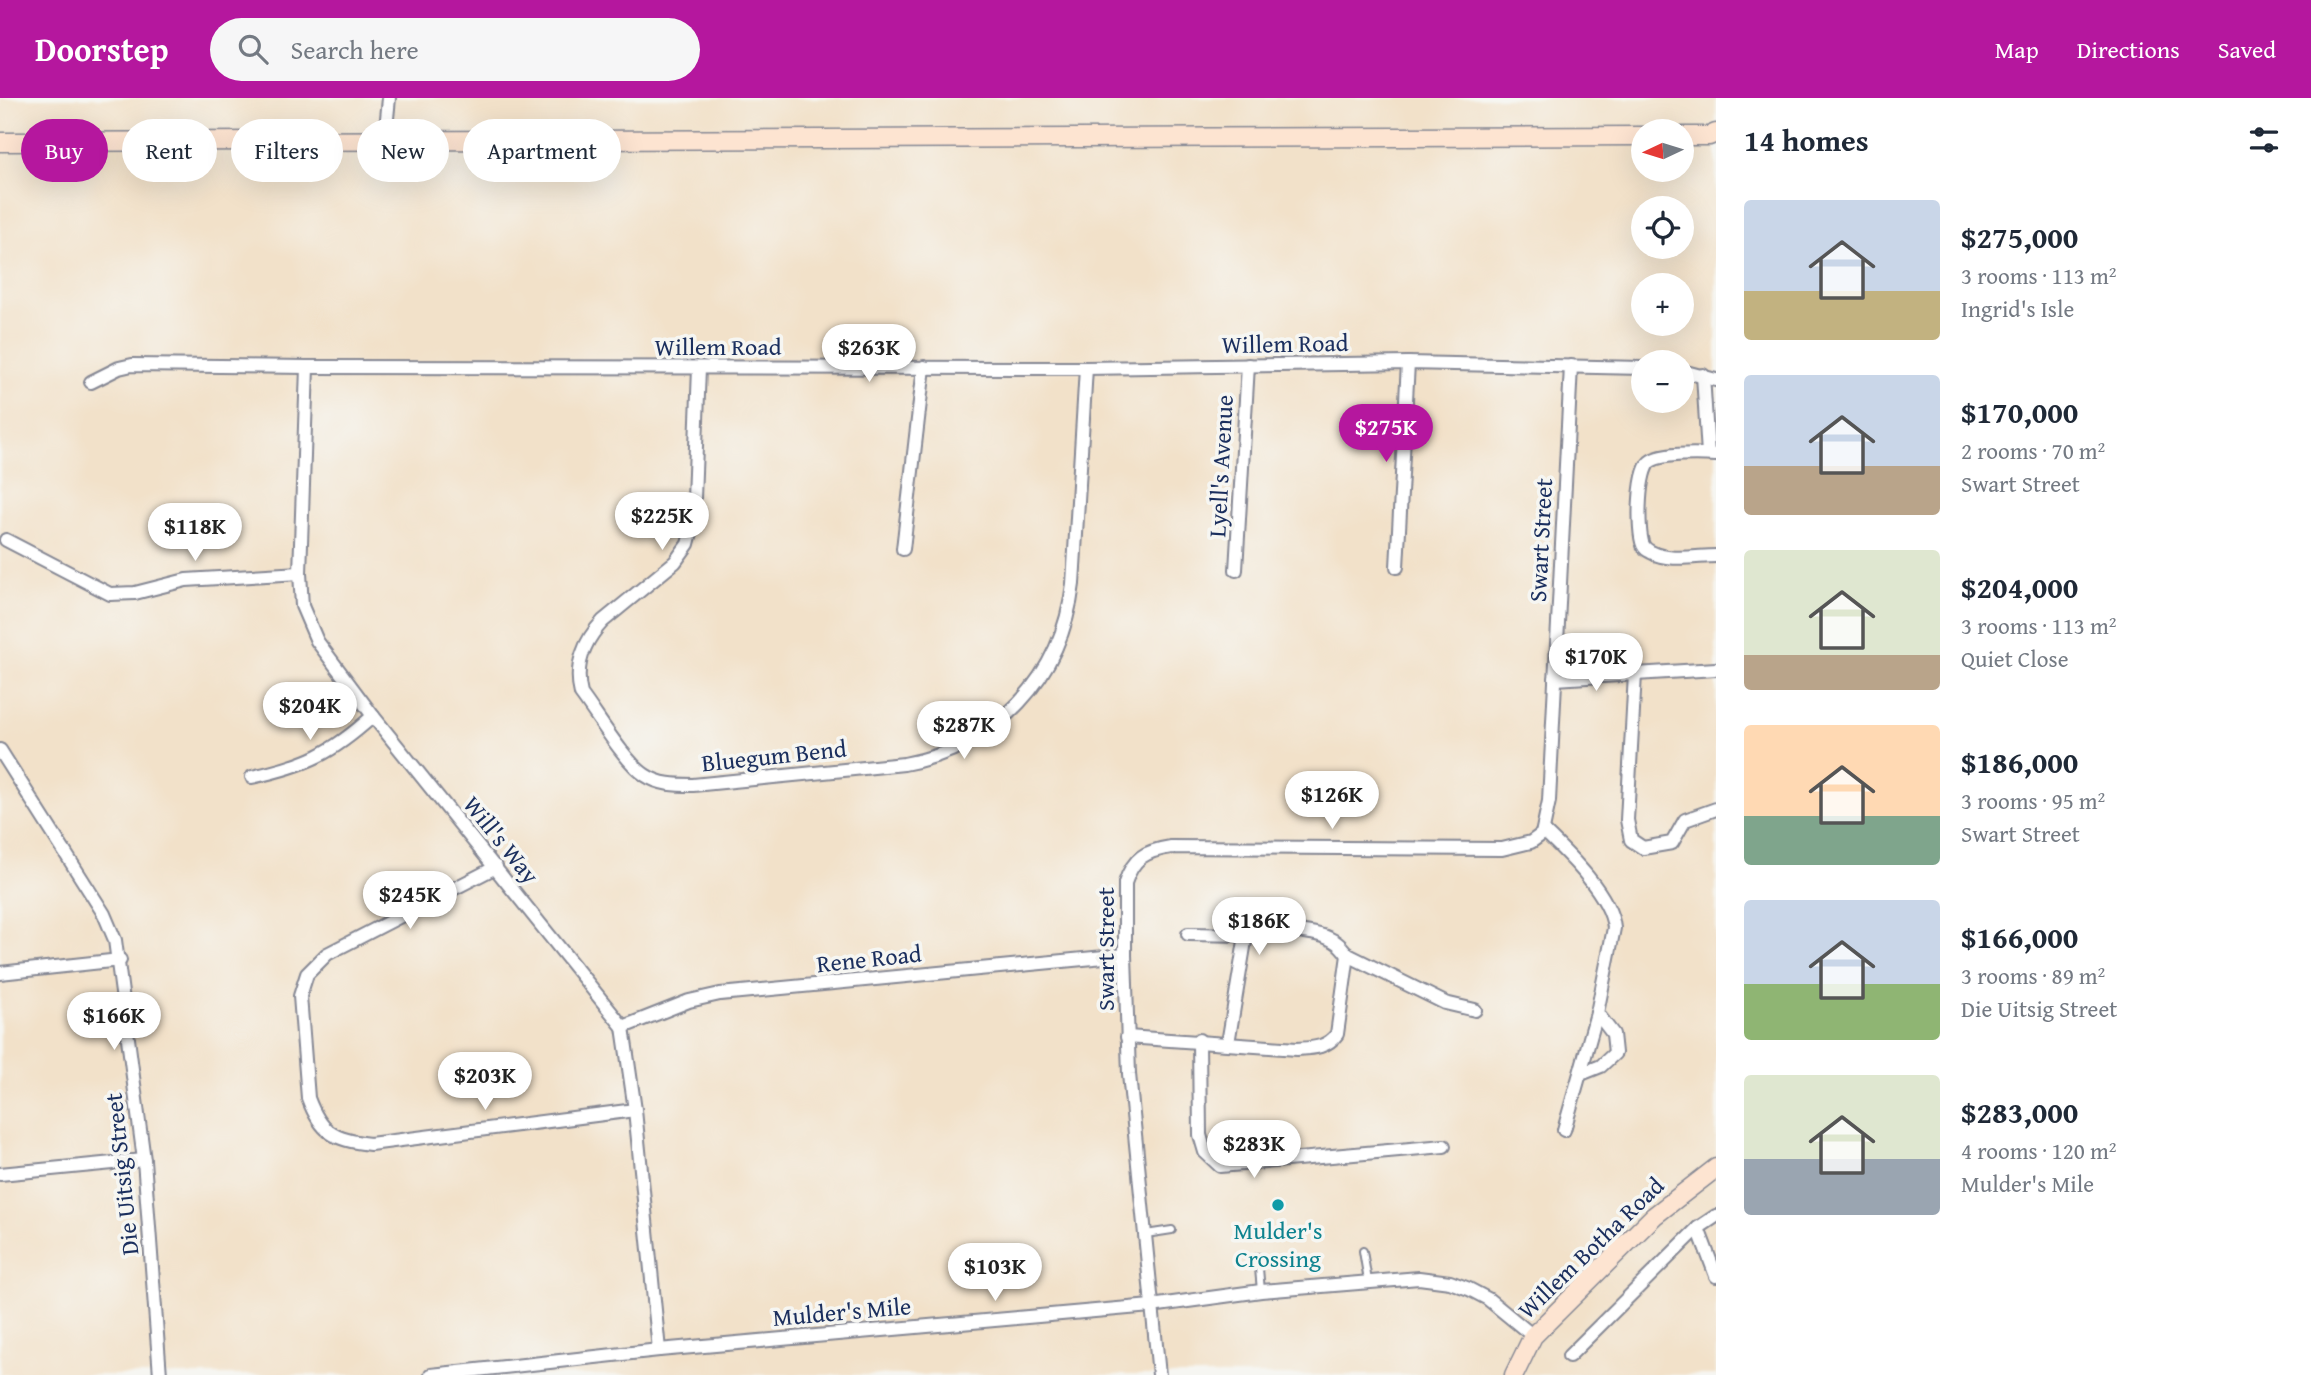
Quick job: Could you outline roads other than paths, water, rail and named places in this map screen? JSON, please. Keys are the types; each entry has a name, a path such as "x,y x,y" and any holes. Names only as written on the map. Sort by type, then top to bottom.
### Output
{"main road":[{"path":"449,140 1631,136"},
{"path":"1694,136 1714,136"},
{"path":"0,142 357,139"},
{"name":"Willem Botha Road","path":"1514,1375 1533,1336 1646,1224 1716,1168"}],"street":[{"path":"387,119 389,98"},
{"path":"1397,567 1408,363"},
{"name":"Willem Road","path":"91,382 119,368 132,365 1086,368 1408,363 1631,368"},
{"name":"Lyell's Avenue","path":"1236,569 1248,365"},
{"name":"Swart Street","path":"1158,1375 1143,1235 1127,1037 1125,883 1130,867 1144,855 1164,848 1502,849 1531,842 1544,831 1549,801 1571,366"},
{"name":"Will's Way","path":"307,367 300,573 302,606 317,641 373,716 623,1027"},
{"path":"903,549 924,367"},
{"name":"Bluegum Bend","path":"699,368 694,525 688,544 675,562 593,632 579,666 581,694 631,761 645,775 673,785 924,760 968,740 1002,718 1023,699 1037,683 1061,639 1070,611 1086,368"},
{"path":"1694,373 1716,380"},
{"path":"1703,375 1712,455 1662,457 1645,466 1640,510 1642,539 1646,549 1658,555 1716,556"},
{"path":"6,540 105,592 116,595 186,580 300,573"},
{"path":"1555,679 1716,669"},
{"path":"1635,674 1627,820 1631,840 1643,848 1672,843 1685,820 1716,809"},
{"path":"252,777 290,768 315,758 351,736 373,716"},
{"name":"Die Uitsig Street","path":"0,750 6,767 104,914 116,940 144,1160 160,1375"},
{"path":"1544,831 1583,873 1612,915 1614,928 1597,1013 1563,1130"},
{"path":"496,867 327,954 307,974 300,996 308,1098 313,1112 321,1125 342,1140 369,1144 635,1110"},
{"path":"1188,933 1246,935 1264,930 1321,935 1338,943 1348,955 1445,1003 1475,1010"},
{"path":"1228,1043 1246,935"},
{"name":"Rene Road","path":"623,1027 689,1001 720,994 1125,955"},
{"path":"1127,1037 1297,1049 1313,1048 1331,1042 1337,1034 1348,955"},
{"path":"0,973 120,961"},
{"path":"1581,1074 1605,1064 1615,1053 1613,1034 1597,1013"},
{"path":"623,1027 635,1110 659,1350"},
{"path":"1199,1040 1200,1135 1205,1152 1220,1166 1444,1146"},
{"path":"0,1174 144,1160"},
{"path":"1569,1356 1698,1228 1716,1216"},
{"path":"1698,1228 1716,1276"},
{"name":"Mulder's Mile","path":"431,1375 659,1350 1151,1306 1261,1291 1419,1278 1450,1282 1488,1299 1533,1336"}],"lane":[{"path":"1143,1235 1172,1230"},
{"path":"1363,1251 1368,1281"},
{"path":"1258,1257 1261,1291"}],"place":[{"name":"Mulder's Crossing","path":"1278,1205"}]}
